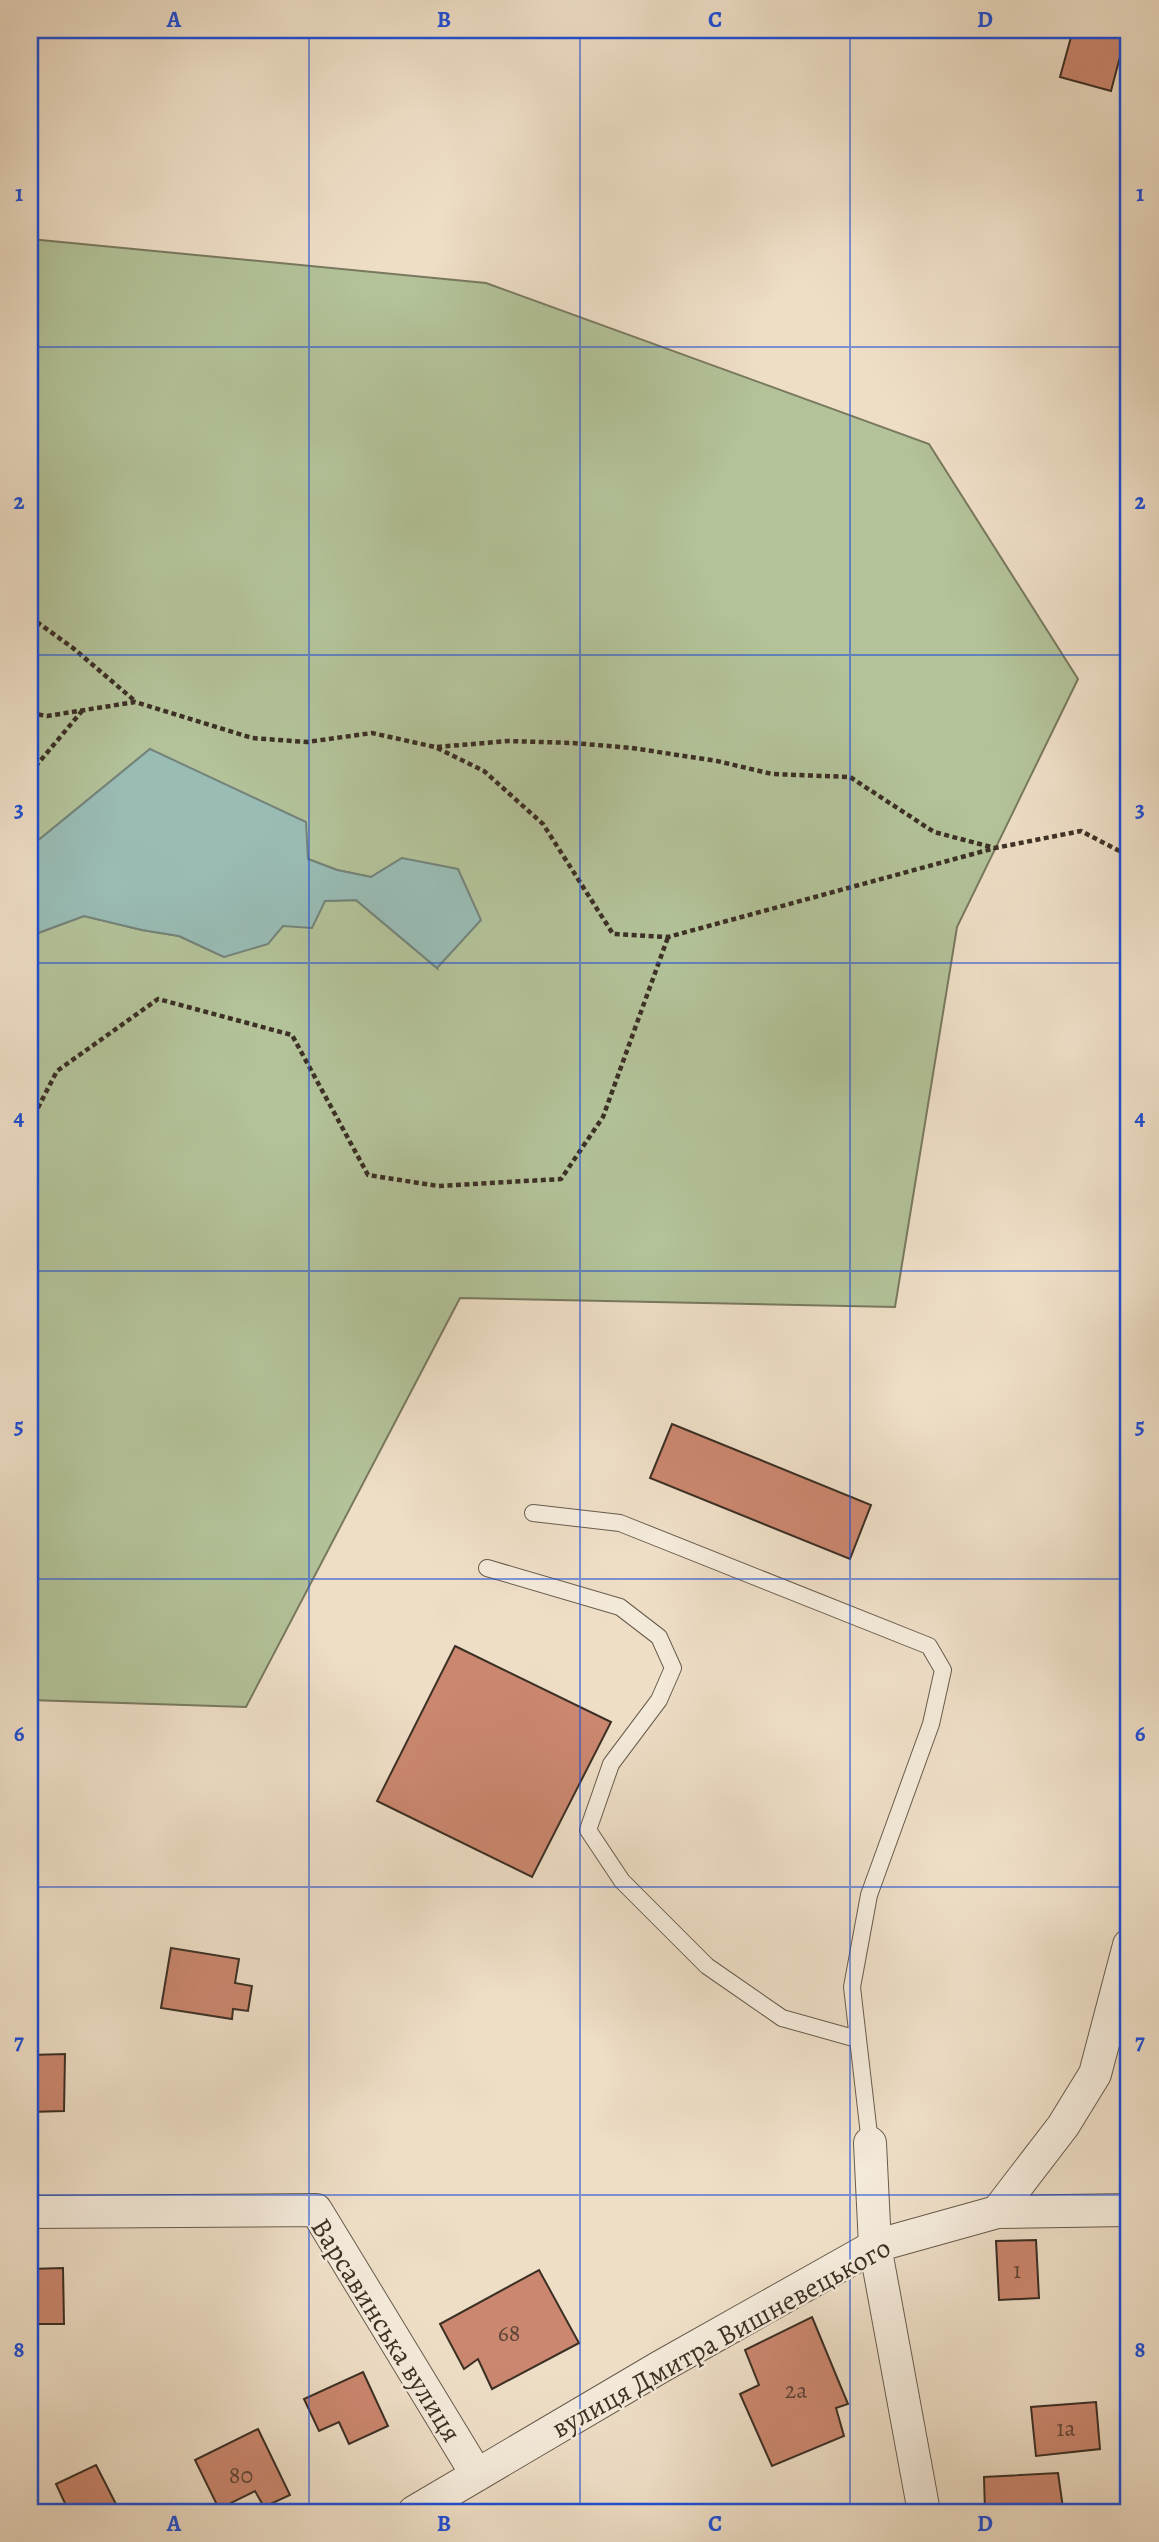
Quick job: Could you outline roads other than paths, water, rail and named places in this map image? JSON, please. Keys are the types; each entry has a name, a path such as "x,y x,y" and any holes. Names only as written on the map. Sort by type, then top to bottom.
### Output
{"street":[{"path":"997,2212 1063,2126 1095,2074 1129,1945"},
{"path":"870,2143 875,2246 924,2512"},
{"name":"Варсавинська вулиця","path":"30,2212 316,2210 477,2475"},
{"name":"вулиця Дмитра Вишневецького","path":"414,2512 875,2246 997,2212 1129,2210"}],"lane":[{"path":"533,1513 620,1523 929,1646 943,1670 931,1724 869,1895 852,1987 870,2143"},
{"path":"486,1568 620,1607 659,1637 673,1668 659,1700 611,1764 587,1830 622,1881 707,1966 782,2018 858,2039"}],"water":[{"path":"150,749 306,822 308,859 337,870 371,877 402,858 458,869 481,920 437,968 356,900 325,901 312,928 283,926 268,944 224,957 179,936 84,916 30,936 30,847"}]}
